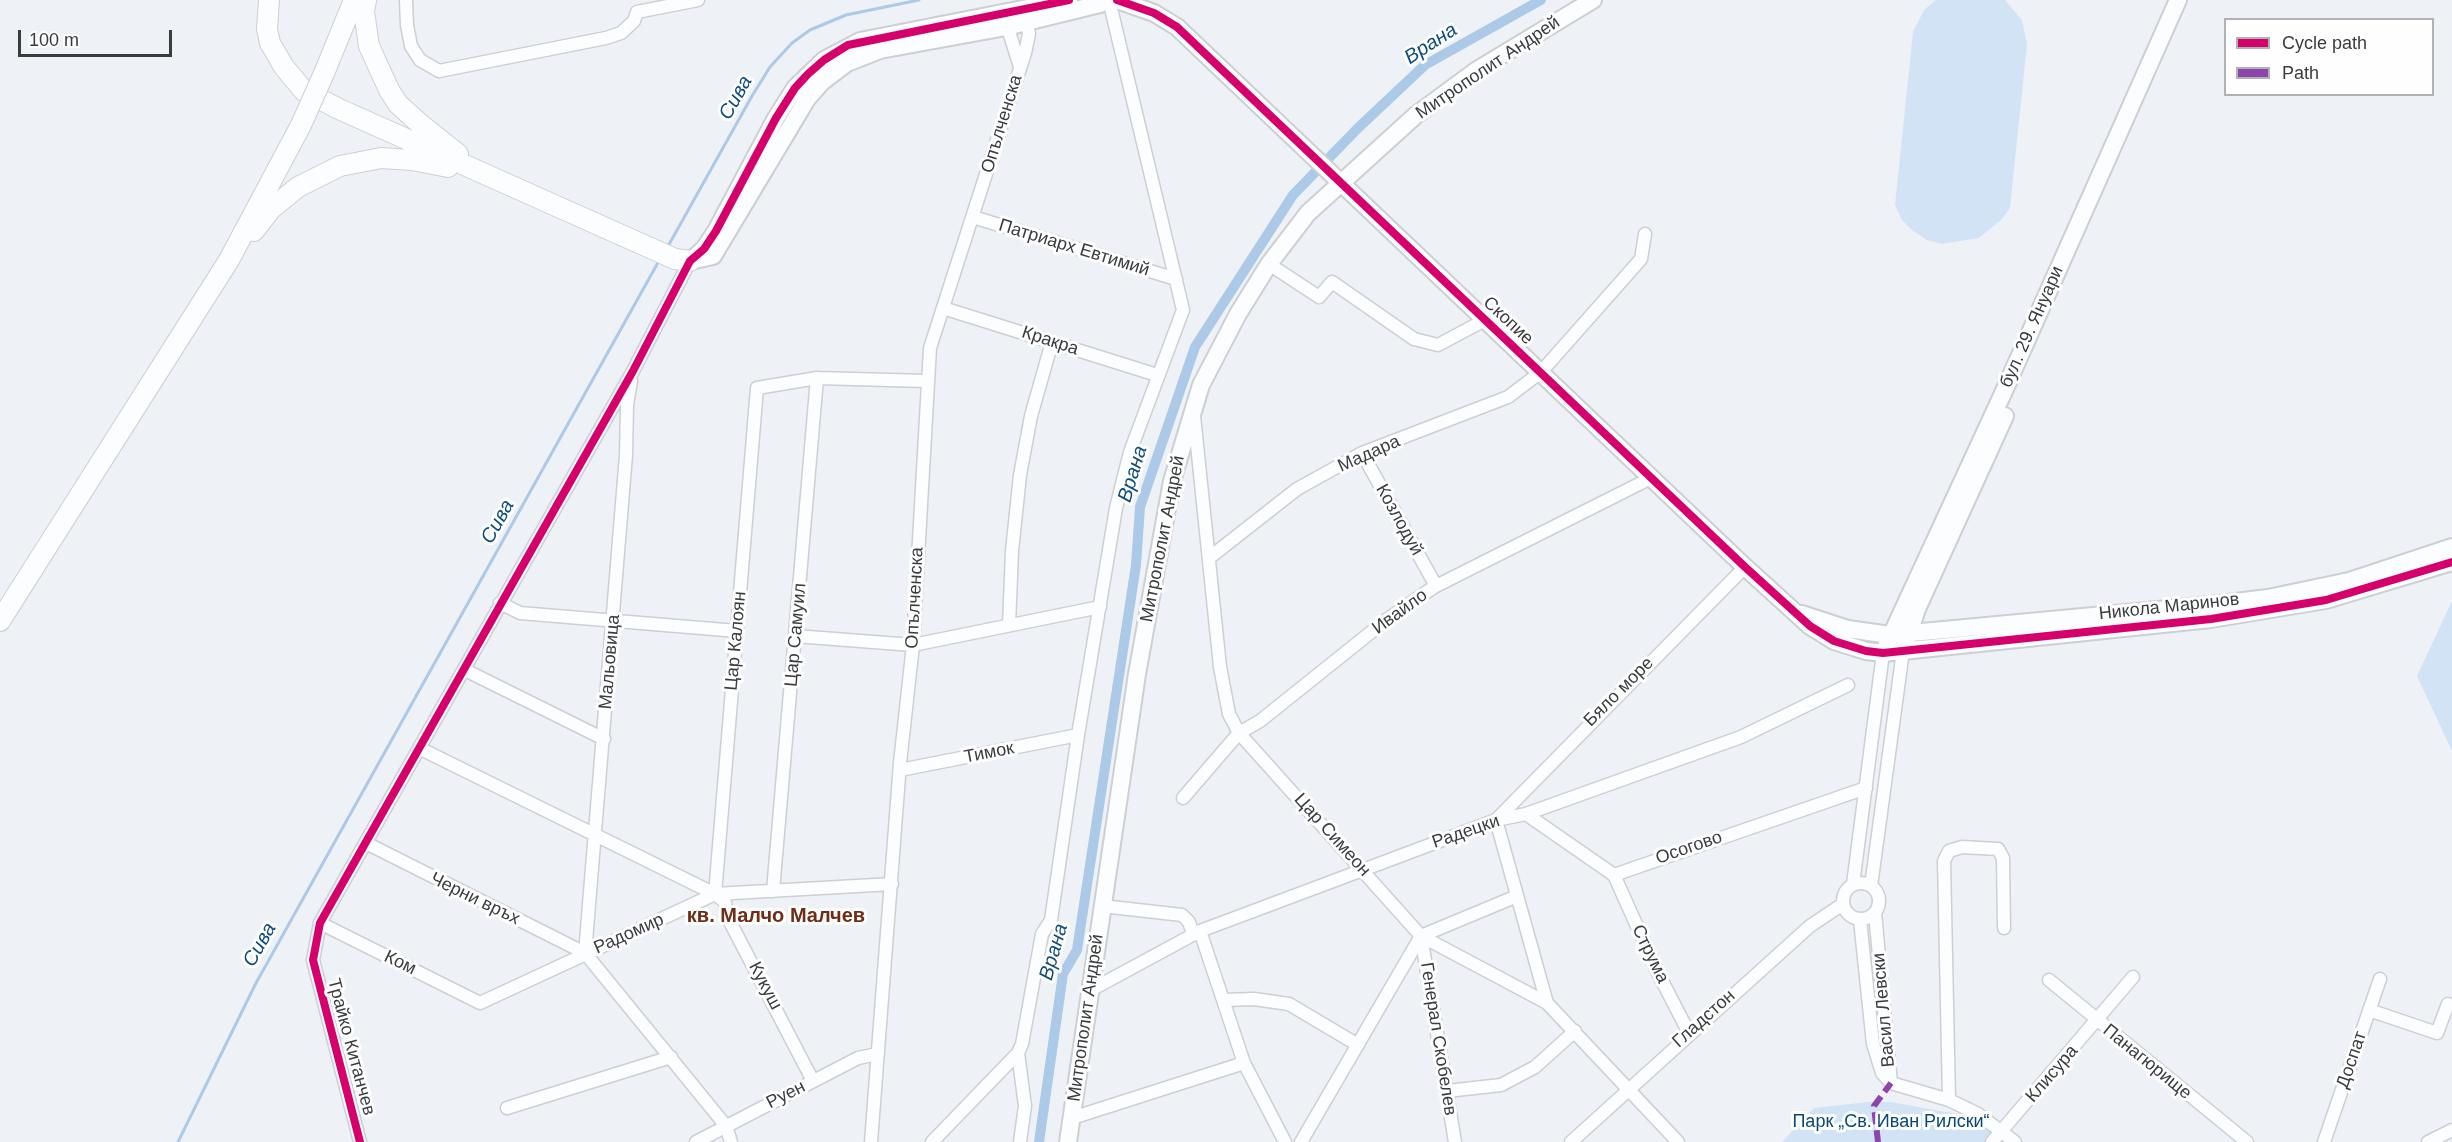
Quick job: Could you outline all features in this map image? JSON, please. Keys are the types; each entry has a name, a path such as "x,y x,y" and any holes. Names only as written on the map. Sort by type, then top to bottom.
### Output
{"main road":[{"path":"269,0 267,29 270,43 284,68 304,91 489,177 682,260"},
{"path":"0,621 229,260 301,125 326,71 354,0"},
{"path":"366,0 364,12 369,46 398,104 489,177"},
{"path":"229,260 285,196 312,178 340,166 368,160 396,159 427,162 489,177"}],"street":[{"path":"406,0 411,46 420,60 439,71 606,38 621,33 634,21 637,12 698,0"},
{"path":"1026,15 1069,0"},
{"path":"320,923 421,749 500,603 633,371 682,260 713,256 807,99 842,67 880,50 1026,15 1100,4 1107,0 1183,310 1156,375 1130,452 1116,508 1078,735 1051,920 1042,934 1022,1044 1018,1053 933,1142"},
{"name":"Скопие","path":"1117,0 1154,13 1177,27 1291,134 1483,321 1541,372 1745,567 1821,635 1866,651 1883,653"},
{"name":"Митрополит Андрей","path":"1068,1142 1137,674 1170,492 1193,408 1206,376 1238,314 1269,264 1337,179 1416,115 1477,70 1593,0"},
{"name":"бул. 29. Януари","path":"1902,651 1898,635 2178,0"},
{"name":"бул. 29. Януари","path":"1883,653 1917,609 2190,0"},
{"name":"Опълченска","path":"871,1142 900,770 913,645 926,381 930,348 1028,42 1026,15"},
{"name":"Опълченска","path":"1005,20 1020,67"},
{"name":"Патриарх Евтимий","path":"973,217 1176,279"},
{"name":"Мадара","path":"1209,558 1297,489 1362,453 1508,397 1541,372 1641,260 1645,234"},
{"path":"1269,264 1319,297 1332,282 1414,339 1438,345 1483,321"},
{"name":"Кракра","path":"943,308 1156,375"},
{"path":"1009,625 1012,551 1020,476 1030,416 1052,342"},
{"name":"Мальовица","path":"585,953 626,455 627,405 633,371"},
{"path":"817,378 926,381"},
{"name":"Цар Калоян","path":"715,894 757,388 817,378"},
{"name":"Цар Самуил","path":"773,891 817,378"},
{"name":"Цар Симеон","path":"1193,408 1220,667 1229,714 1239,733 1363,868 1421,936 1547,1003 1678,1142"},
{"name":"Козлодуй","path":"1362,453 1436,586"},
{"name":"Ивайло","path":"1183,798 1239,733 1260,721 1385,621 1436,586 1653,477"},
{"name":"Никола Маринов","path":"1898,635 2268,598 2349,581 2452,547"},
{"name":"Никола Маринов","path":"1883,653 2263,612 2326,600 2452,562"},
{"name":"Бяло море","path":"1496,820 1745,567"},
{"path":"500,603 520,613 737,631"},
{"path":"795,636 913,645 1100,607"},
{"path":"1917,609 1933,627 1943,631"},
{"name":"Скопие","path":"1795,612 1848,629 1898,635"},
{"path":"1871,886 1902,651"},
{"path":"1853,884 1866,883 1871,886 1876,890 1880,902 1875,913 1860,920 1847,913 1843,904 1845,892 1853,884 1883,653"},
{"path":"465,670 604,739"},
{"name":"Радецки","path":"1089,991 1197,933 1363,868 1496,820 1526,814 1740,737 1848,685"},
{"name":"Тимок","path":"900,770 1078,735"},
{"path":"421,749 715,894"},
{"name":"Осогово","path":"1614,875 1866,789"},
{"path":"1526,814 1614,875"},
{"path":"1496,820 1547,1003"},
{"name":"Черни връх","path":"366,843 452,889 585,953"},
{"path":"1949,1100 1944,861 1949,851 1962,847 1998,849 2003,858 2004,928"},
{"name":"Струма","path":"1614,875 1659,975 1689,1032"},
{"name":"Радомир","path":"480,1003 715,894 892,884"},
{"name":"Кукуш","path":"715,894 725,902 728,918 813,1081"},
{"path":"1301,1142 1421,936 1517,896"},
{"name":"Гладстон","path":"1571,1142 1689,1032 1815,921 1843,904"},
{"path":"1102,906 1182,915 1189,922 1197,933 1244,1063 1285,1142"},
{"name":"Васил Левски","path":"1875,913 1891,1083"},
{"name":"Васил Левски","path":"1860,920 1875,1053 1879,1068 1891,1083"},
{"name":"Трайко Китанчев","path":"320,923 313,960 360,1142"},
{"name":"Ком","path":"320,923 480,1003"},
{"name":"Генерал Скобелев","path":"1421,936 1455,1142"},
{"path":"585,953 726,1126 730,1142"},
{"name":"Клисура","path":"1992,1142 2133,977"},
{"name":"Доспат","path":"2324,1142 2380,979"},
{"name":"Панагюрище","path":"2049,980 2247,1142"},
{"path":"1223,1000 1254,999 1289,1004 1358,1045"},
{"path":"2369,1010 2436,1033 2448,1004"},
{"path":"1447,1091 1501,1085 1535,1067 1575,1031"},
{"path":"1018,1053 1025,1106 1020,1142"},
{"name":"Руен","path":"696,1142 858,1058 878,1054"},
{"path":"507,1108 670,1057"},
{"path":"1072,1118 1244,1063"},
{"path":"1891,1083 1949,1100 1978,1114 2015,1142"},
{"path":"2428,1142 2452,1130"}],"green space":[{"path":"1936,0 2005,0 2022,20 2027,44 2010,208 2002,219 1979,238 1942,244 1927,240 1912,230 1902,220 1895,205 1913,32 1924,10"},
{"path":"2452,601 2452,751 2417,676"},
{"name":"Парк „Св. Иван Рилски“","path":"1891,1102 1968,1116 2000,1140 1998,1142 1782,1142 1814,1108"}],"waterway":[{"name":"Сива","path":"667,248 752,96 770,67 792,43 810,30 846,15 919,0"},
{"name":"Врана","path":"1039,1142 1063,974 1077,950 1136,565 1140,507 1195,347 1293,195 1358,128 1425,65 1541,0"},
{"name":"Сива","path":"178,1142 256,983 660,259"}],"marked path":[{"path":"1878,1142 1874,1106 1891,1083"}],"cycle path":[{"path":"360,1142 313,960 320,923 633,371 690,261 704,249 716,231 776,118 795,88 808,74 824,60 848,45 1069,0"},
{"path":"1117,0 1154,13 1177,27 1745,567 1810,626 1834,641 1866,651 1883,653 2211,619 2326,600 2452,562"}],"district":[{"name":"кв. Малчо Малчев","path":"776,916"}]}
